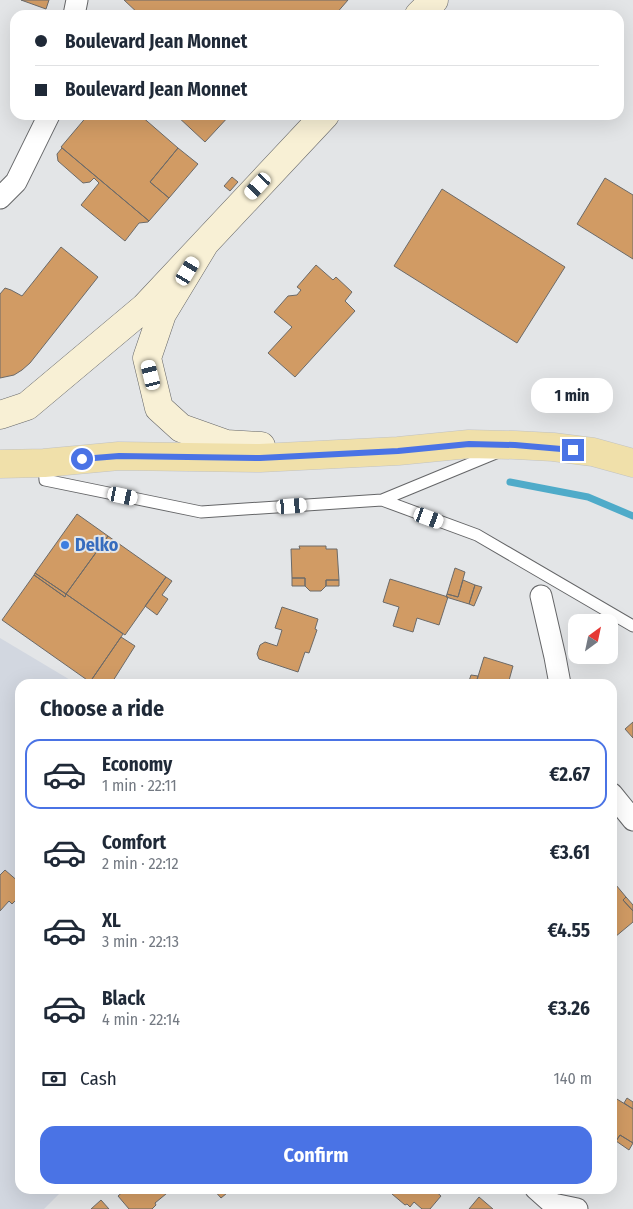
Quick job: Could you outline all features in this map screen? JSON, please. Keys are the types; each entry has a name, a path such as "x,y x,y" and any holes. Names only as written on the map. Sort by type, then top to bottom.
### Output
{"main road":[{"path":"425,10 434,0"},
{"path":"0,415 27,406 145,307 320,120"},
{"path":"205,243 162,314 147,358 159,408 181,428 226,444 285,447 360,444 515,445 593,452 633,463"},
{"path":"0,464 44,463 119,456 260,458 398,451 469,444"}],"street":[{"path":"0,198 16,182 47,120"},
{"path":"540,596 559,679"},
{"path":"617,800 633,820"},
{"path":"542,1194 553,1204 577,1209"}],"lane":[{"path":"44,463 45,480 201,512 382,500 515,445"},
{"path":"382,500 477,535 633,626"}],"shaded area":[{"path":"0,638 69,679 15,679 15,1194 59,1194 44,1209 0,1209"}],"building":[{"path":"21,0 49,0 46,9"},
{"path":"124,0 348,0 339,10 135,10"},
{"path":"84,120 146,120 178,148 150,182 169,198 149,221 61,147"},
{"path":"181,120 225,120 205,142"},
{"path":"62,148 149,221 139,223 125,241 81,205 99,183 94,178 90,182 83,183 58,161 57,154"},
{"path":"178,148 198,164 169,198 150,182"},
{"path":"232,177 238,182 230,191 224,186"},
{"path":"605,178 633,195 633,259 577,224"},
{"path":"442,189 565,267 517,343 394,266"},
{"path":"61,247 98,277 30,363 14,375 0,378 0,294 5,288 22,296"},
{"path":"316,265 333,280 336,277 352,292 345,301 355,311 295,377 268,353 292,327 274,312 288,296 297,295 301,290 297,287"},
{"path":"77,514 108,536 66,594 35,573"},
{"path":"108,536 166,577 125,635 66,594"},
{"path":"299,546 326,546 326,549 337,549 339,580 326,580 326,586 321,591 310,591 305,586 305,578 292,578 291,549 300,549"},
{"path":"455,568 465,572 458,597 447,594"},
{"path":"35,573 66,594 65,597 34,575"},
{"path":"34,575 65,597 66,594 123,634 92,679 86,679 2,620"},
{"path":"166,577 172,581 162,595 168,599 157,615 145,606"},
{"path":"292,578 305,578 305,586 292,586"},
{"path":"390,579 448,597 439,625 417,618 413,632 393,626 399,607 383,602"},
{"path":"326,580 339,580 339,586 326,586"},
{"path":"463,580 475,585 469,604 446,597 447,594 458,597"},
{"path":"475,585 482,587 474,606 469,604"},
{"path":"282,607 318,619 315,629 317,630 309,653 305,652 298,672 259,659 257,654 260,645 265,642 277,646 282,630 275,628"},
{"path":"121,637 135,646 114,679 92,679"},
{"path":"484,657 513,666 509,679 477,679"},
{"path":"471,675 478,676 477,679 470,679"},
{"path":"633,722 633,738 625,729"},
{"path":"5,870 15,879 15,901 12,904 9,901 0,911 0,875"},
{"path":"617,886 626,897 623,900 633,911 633,922 617,935"},
{"path":"626,897 633,905 633,911 623,900"},
{"path":"627,1098 633,1102 633,1109 624,1103"},
{"path":"617,1099 633,1109 633,1143 620,1135 617,1140"},
{"path":"620,1135 633,1143 629,1150 617,1142"},
{"path":"120,1194 166,1194 155,1203 156,1205 152,1209 129,1209 118,1196"},
{"path":"217,1194 226,1194 221,1198"},
{"path":"392,1194 439,1194 441,1196 430,1209 422,1209 414,1202 410,1207 407,1204 405,1205"},
{"path":"479,1197 493,1209 469,1209"},
{"path":"101,1200 109,1209 91,1209"}],"waterway":[{"path":"510,482 588,497 633,516"}],"place":[{"name":"Delko","path":"65,545"}],"route":[{"path":"82,459 119,456 260,458 398,451 469,444 553,447 573,450"}]}
